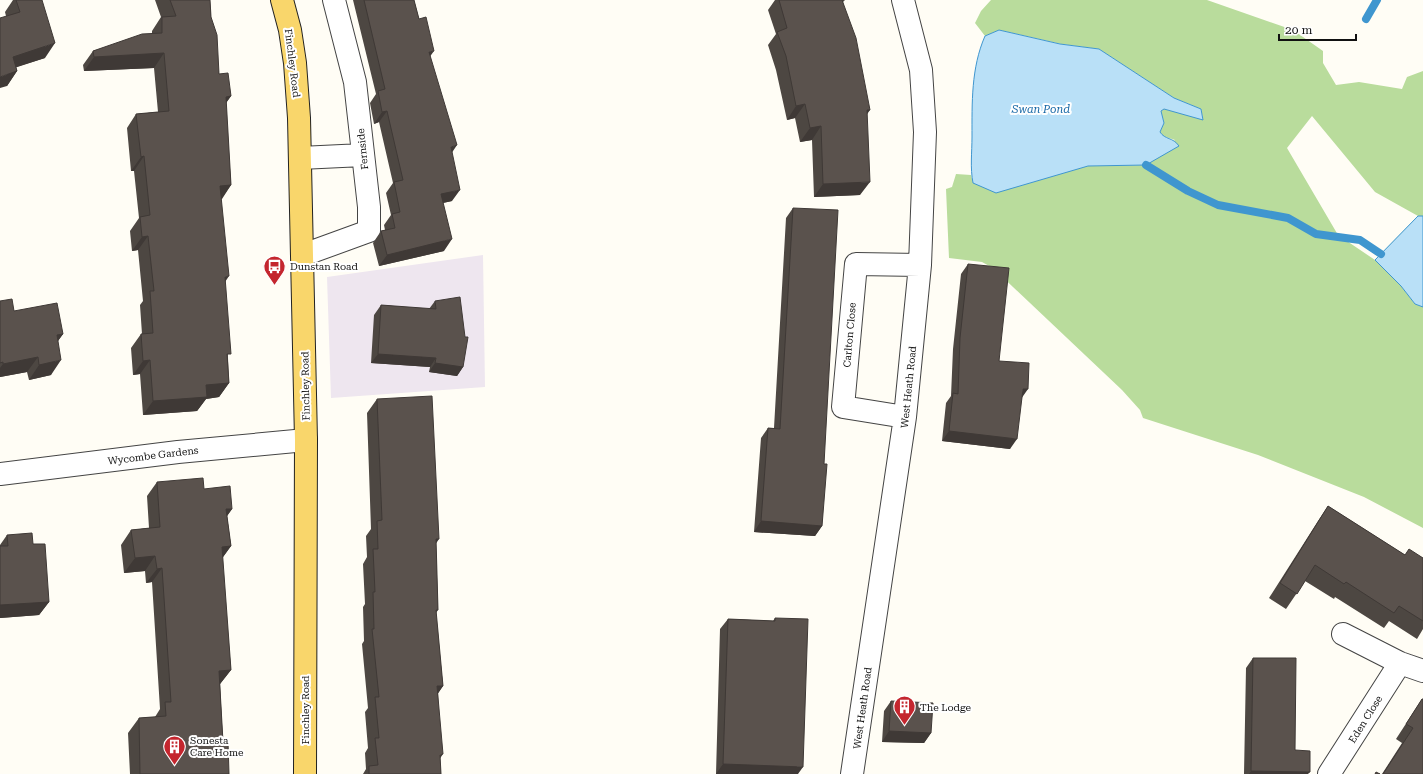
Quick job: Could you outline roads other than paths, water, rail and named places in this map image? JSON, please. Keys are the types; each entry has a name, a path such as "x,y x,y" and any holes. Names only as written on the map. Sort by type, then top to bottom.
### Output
{"main road":[{"name":"Finchley Road","path":"282,0 290,30 295,63 303,255 306,440 305,774"}],"street":[{"name":"Fernside","path":"303,255 369,231 369,207 355,82 334,0"},
{"name":"West Heath Road","path":"852,774 905,417 920,265 925,132 921,70 903,0"},
{"path":"300,158 363,155"},
{"name":"Carlton Close","path":"905,417 843,406 856,264 920,265"},
{"name":"Wycombe Gardens","path":"0,474 178,452 306,440"},
{"path":"1343,634 1400,664 1423,671"},
{"name":"Eden Close","path":"1330,774 1400,664"}],"water":[{"name":"Swan Pond","path":"999,30 1060,44 1099,49 1174,98 1201,109 1203,120 1164,109 1161,111 1164,123 1160,132 1162,135 1177,143 1179,146 1146,165 1088,166 996,193 973,183 971,166 972,111 973,86 977,60 985,36"},
{"path":"1418,216 1423,216 1423,307 1415,304 1401,286 1375,260"}],"waterway":[{"path":"1366,19 1377,0"},
{"path":"1146,165 1188,191 1218,205 1288,218 1316,234 1360,240 1381,254"}],"place":[{"name":"Dunstan Road","path":"274,286"},
{"name":"The Lodge","path":"904,726"},
{"name":"Sonesta Care Home","path":"174,766"}]}
